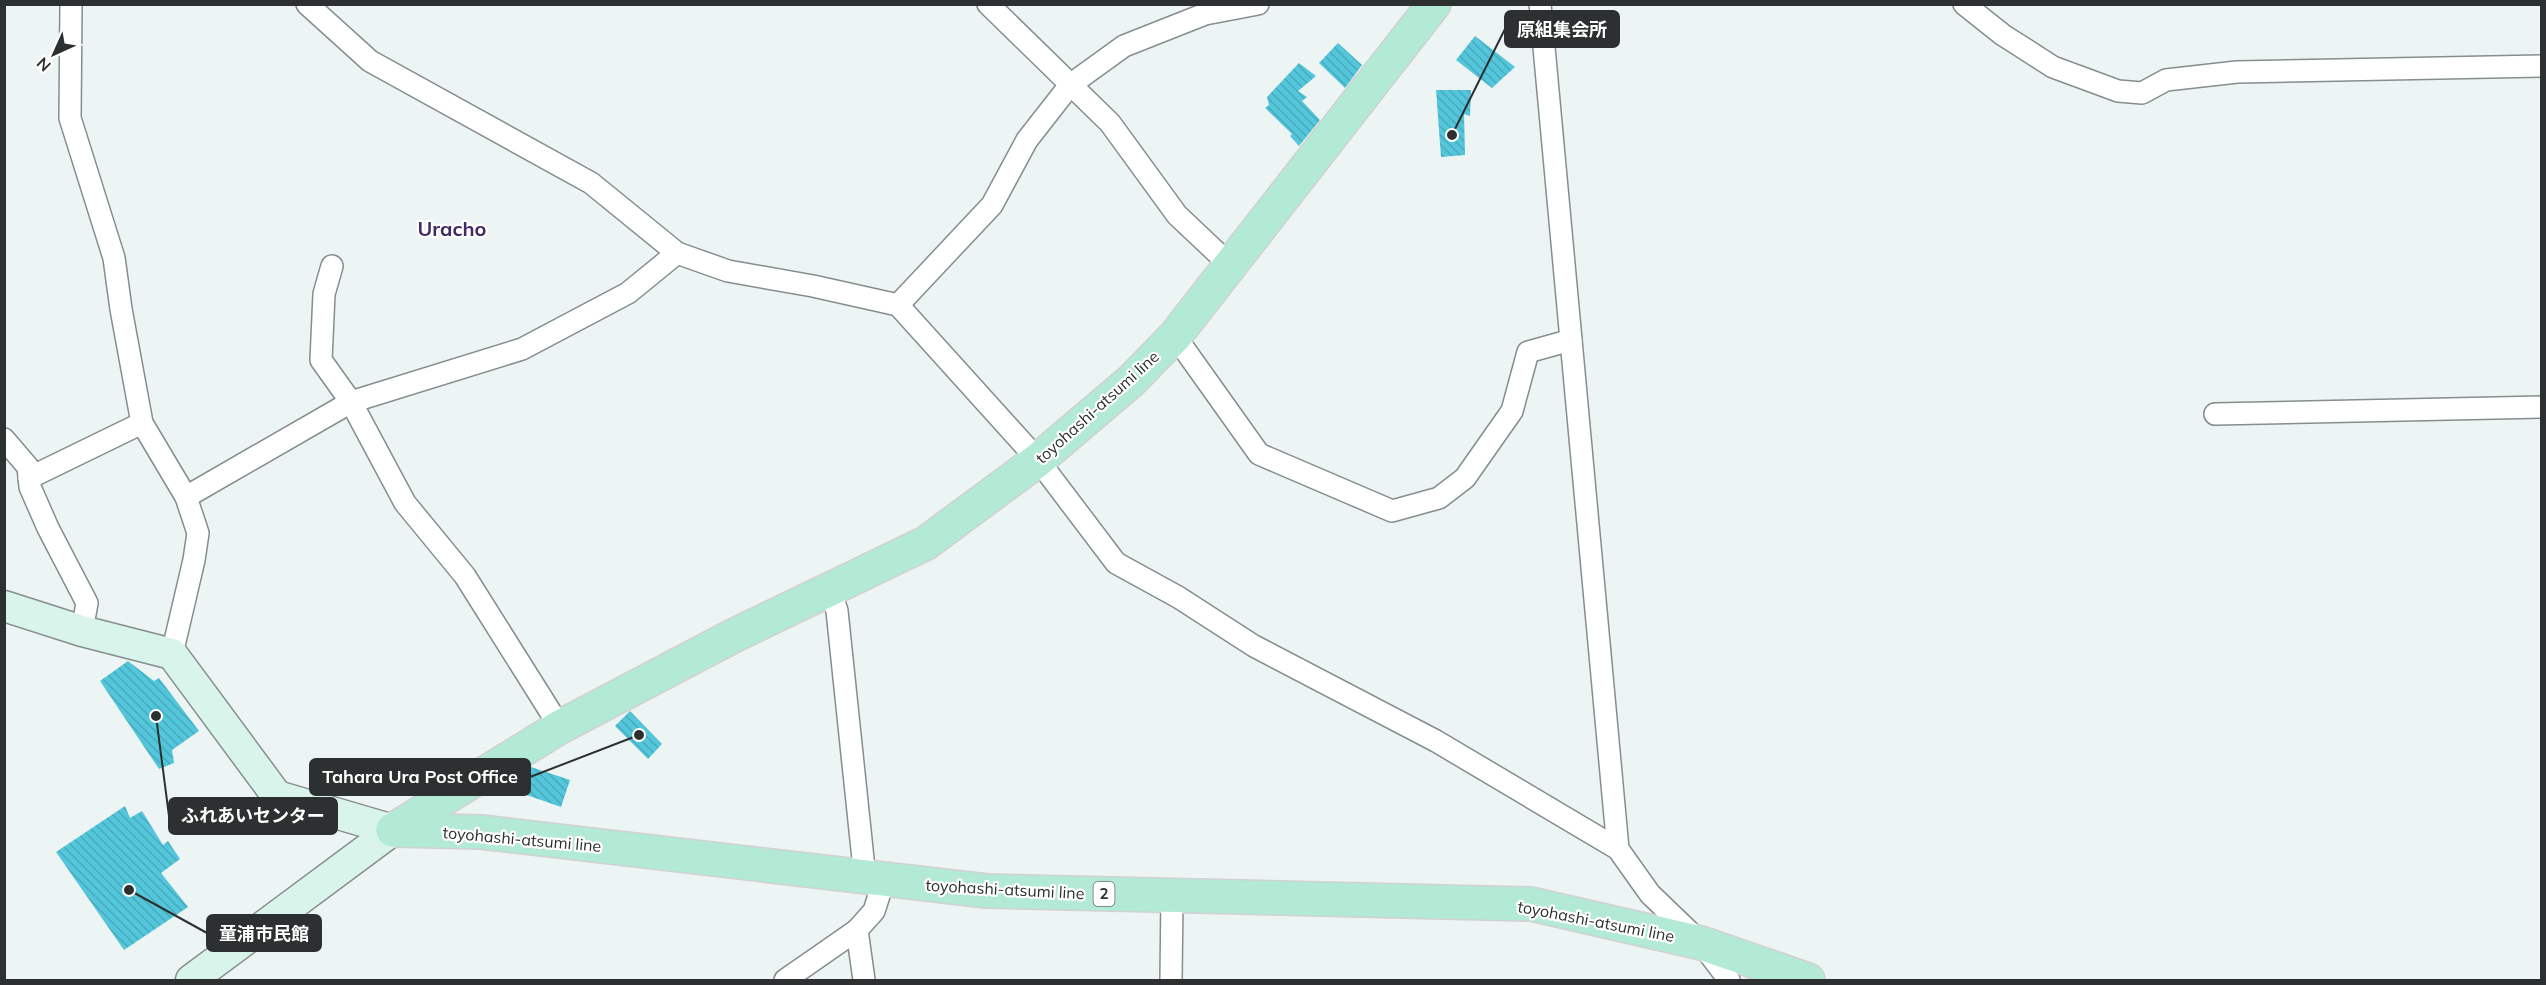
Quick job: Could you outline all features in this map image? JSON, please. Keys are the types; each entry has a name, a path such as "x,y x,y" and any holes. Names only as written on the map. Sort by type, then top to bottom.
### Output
{"main road":[{"name":"toyohashi-atsumi line","path":"393,830 560,727 733,636 926,543 1038,460 1131,381 1175,336 1434,4"},
{"name":"toyohashi-atsumi line","path":"393,830 481,832 987,891 1531,904 1701,943 1808,981"}],"street":[{"path":"71,4 70,118 114,258 142,423 186,497 198,533 172,654"},
{"path":"307,4 370,61 591,183 677,253 728,271 813,286 898,305 1038,460 1116,563 1178,597 1254,646 1436,741 1618,849 1650,894 1701,943 1729,981"},
{"path":"988,4 1110,123 1177,215 1231,266"},
{"path":"898,305 992,205 1027,140 1070,85 1124,46 1205,14 1258,4"},
{"path":"1540,4 1618,849"},
{"path":"1964,4 2002,35 2053,68 2118,91 2142,93 2166,80 2237,72 2541,66"},
{"path":"186,497 351,402 522,349 628,293 677,253"},
{"path":"332,266 324,294 321,360 351,402 405,503 465,576 560,727"},
{"path":"1175,336 1259,454 1392,511 1439,498 1465,478 1512,411 1528,351 1571,340"},
{"path":"2215,414 2541,407"},
{"path":"29,478 142,423"},
{"path":"4,439 28,467 30,487 48,528 87,603 82,631"},
{"path":"785,981 857,930 874,911 874,879 837,611 830,589"},
{"path":"4,606 82,631 172,654 277,796 393,830"},
{"path":"191,981 393,830"},
{"path":"1171,981 1172,896"},
{"path":"857,930 864,981"}],"building":[{"path":"1475,36 1515,67 1492,88 1456,60"},
{"path":"1338,43 1362,65 1345,88 1319,63"},
{"path":"1299,63 1316,76 1298,91 1307,97 1302,101 1320,120 1299,146 1290,136 1292,134 1265,108 1269,105 1267,97"},
{"path":"1436,90 1471,90 1470,116 1464,114 1465,155 1441,157"},
{"path":"128,661 154,681 159,678 199,731 172,750 174,763 159,769 100,681"},
{"path":"630,711 662,744 648,759 615,726"},
{"path":"531,767 570,780 561,807 518,792 526,770"},
{"path":"125,806 130,818 142,811 163,845 168,841 180,859 161,873 188,907 124,950 56,852"}],"place":[{"name":"原組集会所","path":"1452,135"},
{"name":"ふれあいセンター","path":"156,716"},
{"name":"Tahara Ura Post Office","path":"639,735"},
{"name":"童浦市民館","path":"129,890"}],"district":[{"name":"Uracho","path":"452,229"}]}
